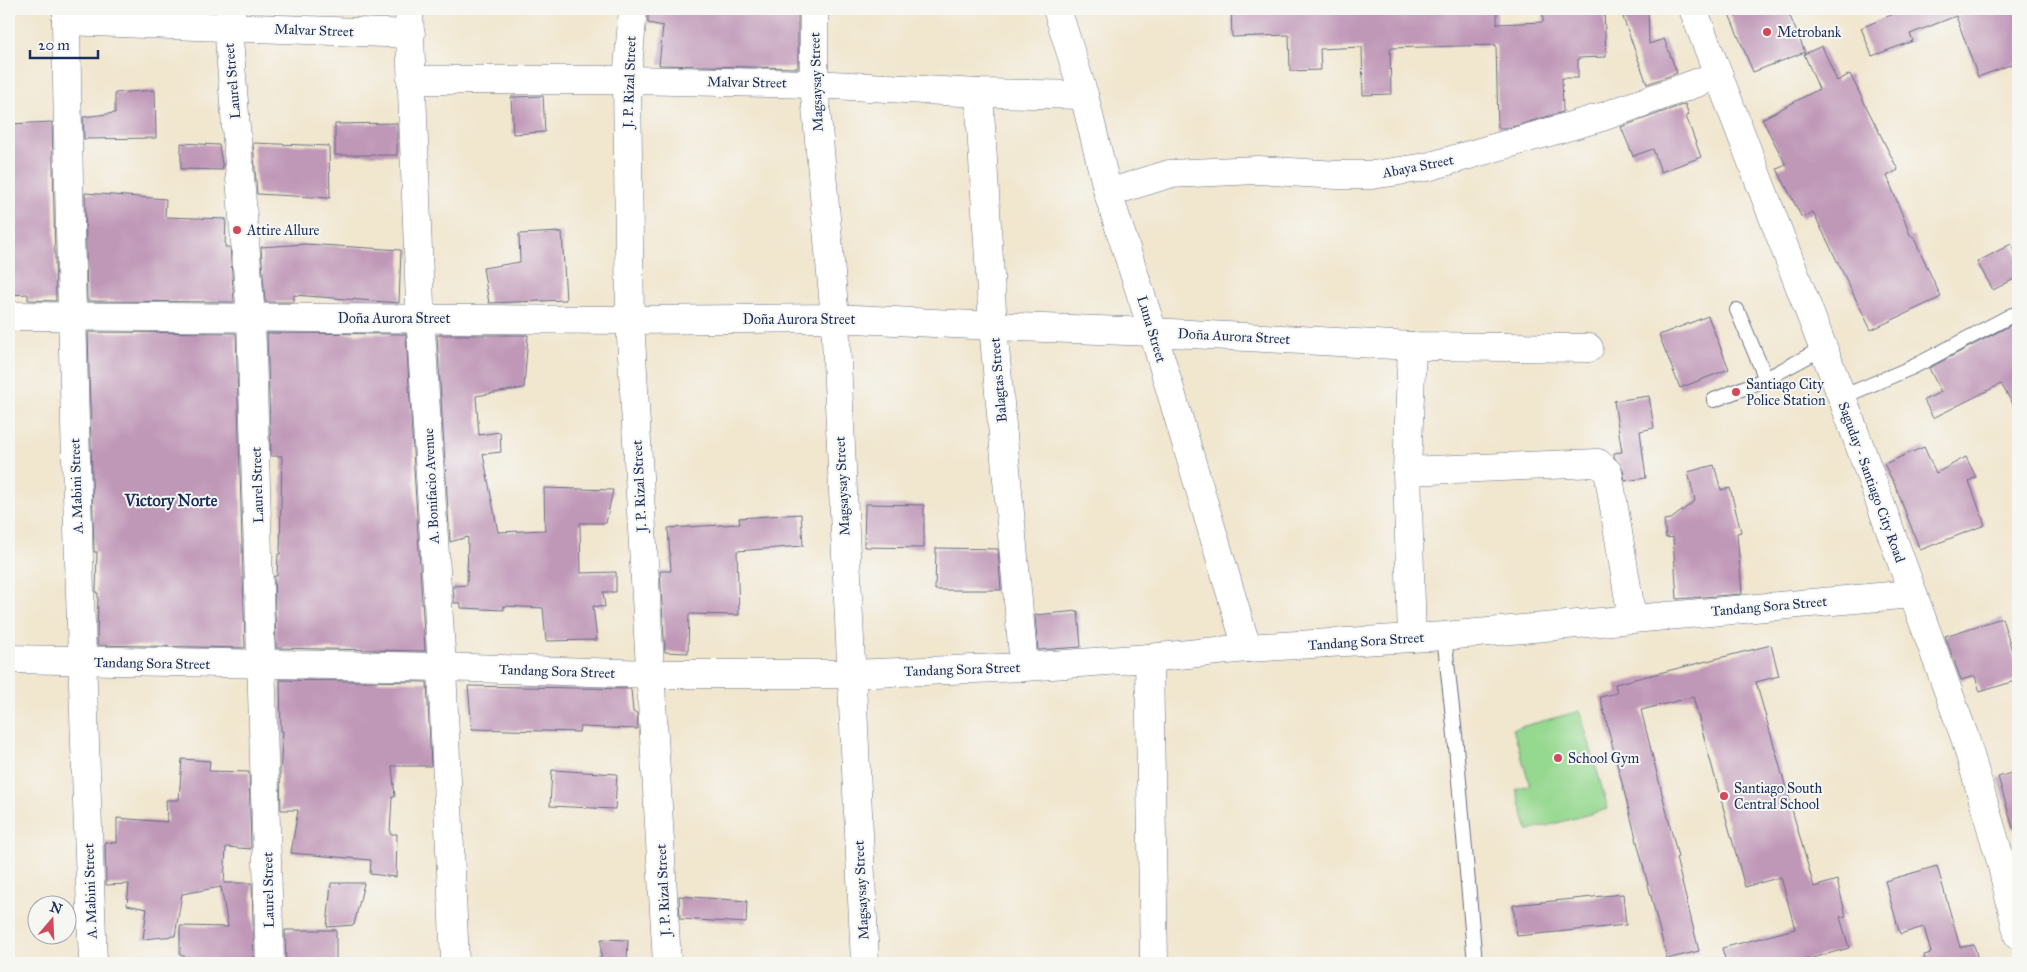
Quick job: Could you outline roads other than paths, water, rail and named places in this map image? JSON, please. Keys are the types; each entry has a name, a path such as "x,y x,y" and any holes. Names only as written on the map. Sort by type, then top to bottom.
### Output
{"street":[{"name":"J. P. Rizal Street","path":"633,9 627,80 630,320 667,963"},
{"name":"Magsaysay Street","path":"814,9 814,84 835,318 850,674 865,963"},
{"name":"Luna Street","path":"1057,9 1084,95 1108,192 1153,332 1247,648"},
{"name":"Saguday - Santiago City Road","path":"1693,9 1842,397 2010,860 2018,935"},
{"name":"Malvar Street","path":"67,15 410,21"},
{"name":"A. Mabini Street","path":"67,15 71,317 81,661 93,963"},
{"name":"Laurel Street","path":"230,18 251,318 263,665 270,963"},
{"name":"A. Bonifacio Avenue","path":"410,21 410,80 421,318 442,667 455,963"},
{"name":"Abaya Street","path":"1108,192 1169,174 1258,170 1337,175 1372,175 1427,167 1602,117 1719,75"},
{"name":"Malvar Street","path":"410,80 627,80 814,84 979,93 1084,95"},
{"name":"Balagtas Street","path":"979,93 993,326 1024,667"},
{"name":"Doña Aurora Street","path":"9,316 630,320 835,318 1412,346 1589,348"},
{"path":"1412,346 1407,471 1412,638"},
{"path":"1407,471 1598,463 1608,472 1632,618"},
{"name":"Tandang Sora Street","path":"9,659 442,667 650,674 850,674 1024,667 1149,658 1247,648 1444,636 1912,594"},
{"path":"1149,658 1154,963"}],"lane":[{"path":"1737,310 1766,379"},
{"path":"1842,397 1913,367 2012,315"},
{"path":"1714,400 1766,379 1823,348"},
{"path":"1444,636 1455,735 1474,963"}],"place":[{"name":"Metrobank","path":"1767,32"},
{"name":"Attire Allure","path":"237,230"},
{"name":"Santiago City Police Station","path":"1736,392"},
{"name":"School Gym","path":"1558,758"},
{"name":"Santiago South Central School","path":"1724,796"}],"district":[{"name":"Victory Norte","path":"171,500"}]}
